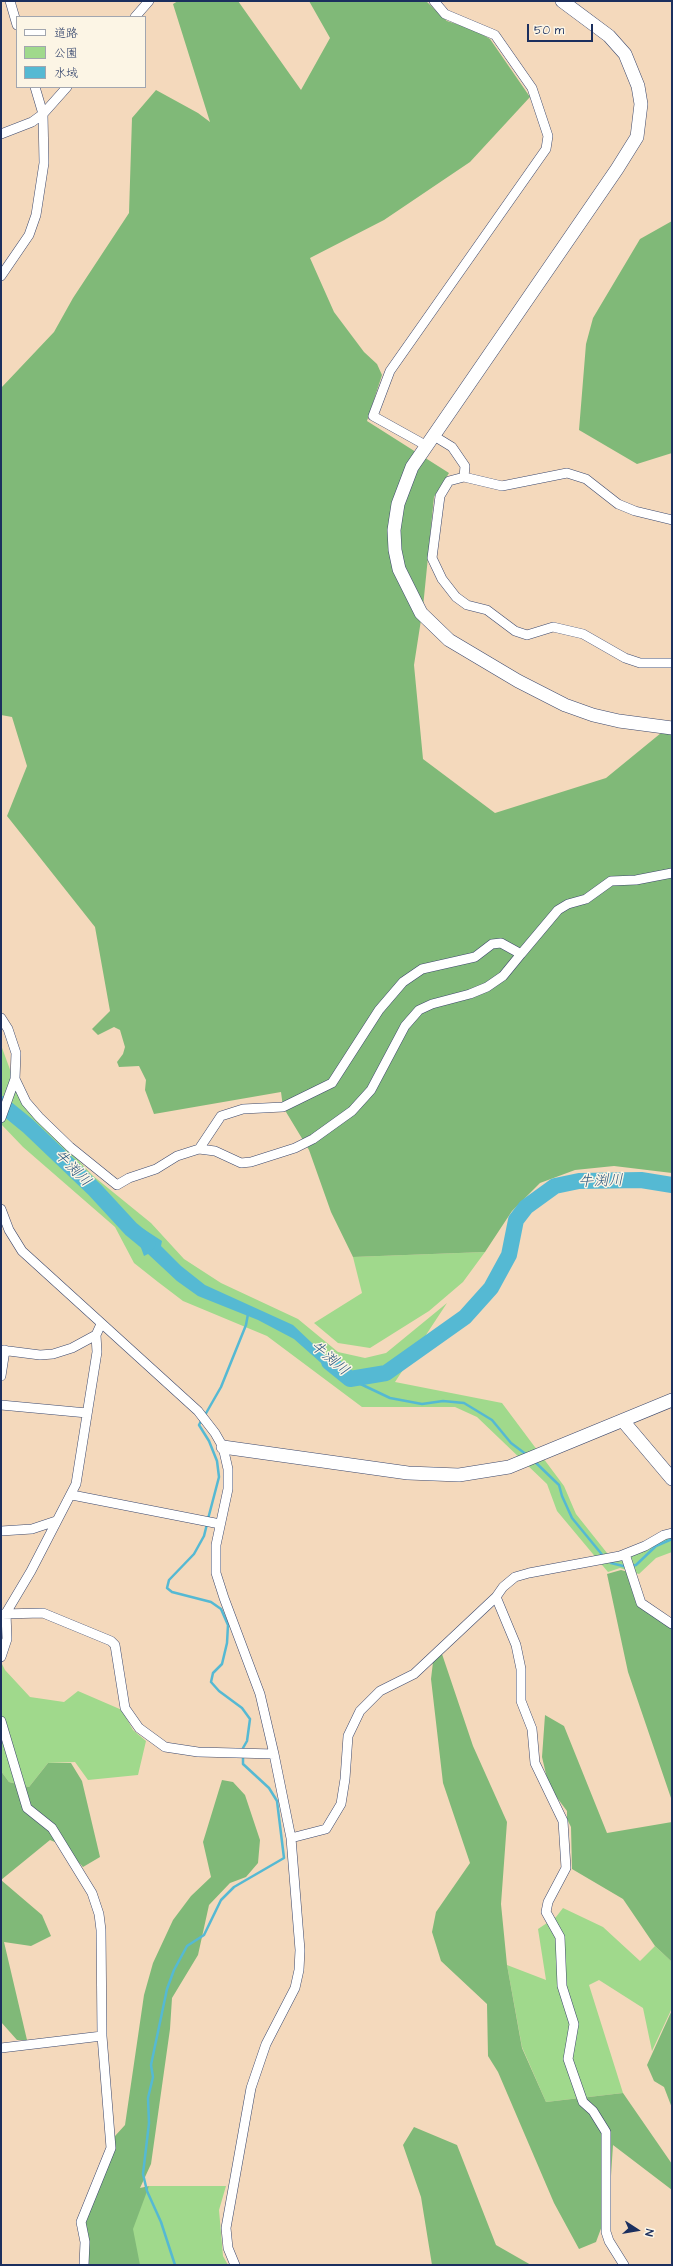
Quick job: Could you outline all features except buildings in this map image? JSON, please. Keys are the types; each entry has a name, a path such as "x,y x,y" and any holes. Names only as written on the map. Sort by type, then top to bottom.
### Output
{"street":[{"path":"10,1 16,22"},
{"path":"136,16 149,1"},
{"path":"434,1 445,14 495,35 532,88 548,136 546,149 390,371 373,416 430,441 452,447 465,466 464,477"},
{"path":"562,1 609,36 625,54 638,86 640,104 637,137 412,467 405,482 398,504 394,530 395,550 399,569 421,613 449,640 518,681 565,705 592,715 619,721 672,728"},
{"path":"1,276 29,235 36,215 44,162 43,114 35,88"},
{"path":"1,134 32,122 43,114 67,88"},
{"path":"672,520 635,511 618,504 586,479 567,473 502,486 464,477 449,481 440,496 432,558 442,579 456,597 467,605 487,610 515,631 527,636 553,627 583,634 625,658 640,662 672,663"},
{"path":"15,1079 26,1102 39,1117 70,1147 117,1185 129,1178 156,1170 177,1156 199,1149 215,1151 241,1163 251,1162 295,1148 313,1140 352,1111 371,1090 405,1026 419,1010 432,1004 470,994 487,987 503,976 558,910 568,904 586,899 611,881 636,880 672,873"},
{"path":"199,1149 220,1116 243,1109 283,1107 332,1083 379,1010 403,982 422,969 475,957 492,944 501,943 522,954"},
{"path":"1,1018 8,1029 16,1052 15,1079 1,1118"},
{"path":"1,1209 9,1230 22,1251 101,1324 144,1359 198,1411 215,1432 223,1447 228,1469 228,1489 220,1524 215,1560 216,1573 260,1694 274,1754 291,1838 300,1950 299,1970 295,1988 266,2044 251,2088 226,2228 228,2248 235,2265"},
{"path":"1,1657 7,1639 3,1613 31,1571 56,1521 72,1495 76,1484 97,1352 96,1336 101,1324"},
{"path":"1,1376 3,1350 40,1355 53,1354 72,1348 96,1336"},
{"path":"223,1447 408,1473 459,1475 509,1467 672,1400"},
{"path":"1,1405 87,1413"},
{"path":"623,1421 672,1479"},
{"path":"72,1495 220,1524"},
{"path":"1,1531 32,1529 56,1521"},
{"path":"291,1838 326,1829 340,1804 345,1779 348,1736 360,1711 380,1691 414,1674 496,1597 503,1587 515,1577 625,1554 645,1546 664,1535 672,1533"},
{"path":"625,1554 641,1603 672,1624"},
{"path":"496,1597 516,1645 521,1669 521,1701 532,1729 535,1763 563,1821 566,1868 548,1902 546,1912 560,1937 562,1986 574,2024 568,2060 583,2102 594,2111 606,2132 606,2232 624,2265"},
{"path":"3,1613 43,1613 111,1641 115,1645 125,1708 139,1728 165,1747 173,1750 198,1752 274,1754"},
{"path":"1,1721 27,1808 52,1828 92,1893 101,1930 102,2036 111,2148 82,2222 85,2242 84,2265"},
{"path":"1,2048 102,2036"}],"green space":[{"path":"178,1 238,1 301,90 330,38 309,1 426,1 447,21 475,30 490,39 530,97 470,162 384,220 310,258 334,312 364,352 377,364 382,375 367,421 449,473 434,497 423,607 414,665 423,759 495,813 606,778 672,724 672,1173 614,1166 575,1170 540,1183 512,1211 485,1252 353,1257 331,1212 309,1150 283,1107 281,1092 154,1114 145,1090 146,1080 139,1066 119,1067 117,1062 123,1054 125,1047 120,1030 114,1027 98,1035 92,1029 110,1011 95,927 7,816 27,766 12,717 1,715 1,388 54,332 73,298 129,213 132,118 156,90 198,113 210,122 173,4"},
{"path":"672,221 672,453 637,464 579,430 586,344 593,318 640,239"},
{"path":"1,1045 20,1097 92,1175 151,1223 184,1259 221,1283 298,1319 338,1352 365,1358 386,1353 447,1303 395,1382 502,1403 564,1486 576,1514 607,1553 618,1559 672,1535 672,1552 656,1558 639,1574 620,1568 608,1572 557,1511 547,1484 477,1417 455,1407 362,1407 267,1336 183,1301 134,1263 115,1227 23,1147 1,1124"},
{"path":"485,1252 463,1282 429,1311 370,1348 338,1343 314,1323 362,1293 353,1257"},
{"path":"621,1570 635,1574 643,1601 672,1619 672,1801 628,1672 607,1574"},
{"path":"442,1654 473,1746 507,1822 501,1904 507,1965 522,2048 546,2102 623,2093 672,2164 672,2190 613,2145 609,2207 596,2242 579,2249 554,2203 498,2072 488,2056 487,2004 441,1961 432,1932 436,1912 470,1863 443,1783 431,1679 433,1662"},
{"path":"1,1662 5,1670 30,1697 64,1702 78,1691 122,1710 133,1730 146,1741 138,1775 88,1780 75,1762 48,1763 29,1787 9,1782 1,1771"},
{"path":"545,1715 564,1726 607,1833 672,1822 672,1962 655,1946 623,1899 572,1869 571,1827 567,1819 567,1811 549,1787 542,1757"},
{"path":"48,1763 71,1763 82,1781 100,1857 83,1867 62,1845 50,1840 1,1880 1,1771 9,1782 29,1787"},
{"path":"222,1780 233,1782 245,1795 260,1840 258,1863 246,1877 230,1883 209,1905 198,1955 172,1998 170,2029 151,2164 140,2188 149,2186 133,2229 140,2265 84,2265 82,2222 115,2136 125,2125 144,1995 153,1963 173,1920 191,1896 211,1877 203,1842"},
{"path":"1,1880 42,1915 51,1936 31,1946 4,1942 27,2040 17,2040 1,2022"},
{"path":"563,1908 603,1927 640,1961 655,1946 672,1962 672,2008 652,2051 643,2008 599,1980 589,1985 623,2093 546,2102 522,2047 507,1965 546,1980 538,1929 556,1917"},
{"path":"672,2010 672,2108 664,2087 654,2081 647,2065"},
{"path":"414,2127 457,2145 496,2245 531,2265 432,2265 421,2197 403,2145"},
{"path":"149,2186 226,2186 219,2210 223,2256 228,2265 105,2265"}],"water":[{"path":"142,1228 162,1241 161,1246 181,1266 205,1285 293,1325 350,1379 329,1370 294,1339 258,1320 198,1296 177,1281 148,1254 144,1256 136,1234 131,1229 140,1230"}],"waterway":[{"name":"牛渕川","path":"1,1104 28,1126 95,1190 131,1229 148,1243"},
{"name":"牛渕川","path":"329,1362 350,1379 386,1373 465,1317 491,1288 509,1255 516,1220 526,1207 555,1186 579,1181 641,1180 672,1185"},
{"path":"205,1415 221,1387 246,1325 248,1314"},
{"path":"350,1379 390,1398 422,1404 443,1401 464,1403 492,1420 511,1443 527,1455"},
{"path":"202,1419 199,1425 209,1441 217,1461 219,1477 208,1519"},
{"path":"534,1461 559,1485 562,1496 572,1518 604,1557"},
{"path":"175,2265 161,2222 147,2191 143,2174 149,2123 148,2098 153,2077 151,2065 167,1989 174,1970 187,1946 204,1935 221,1900 234,1887 284,1858 277,1801 269,1788 243,1764 243,1748 247,1741 250,1719 242,1708 219,1691 211,1682 213,1673 222,1664 227,1643 228,1625 221,1609 211,1602 172,1592 167,1588 169,1580 194,1554 204,1536 207,1524"},
{"path":"608,1560 611,1563 627,1567 636,1565 656,1546 672,1539"}]}
